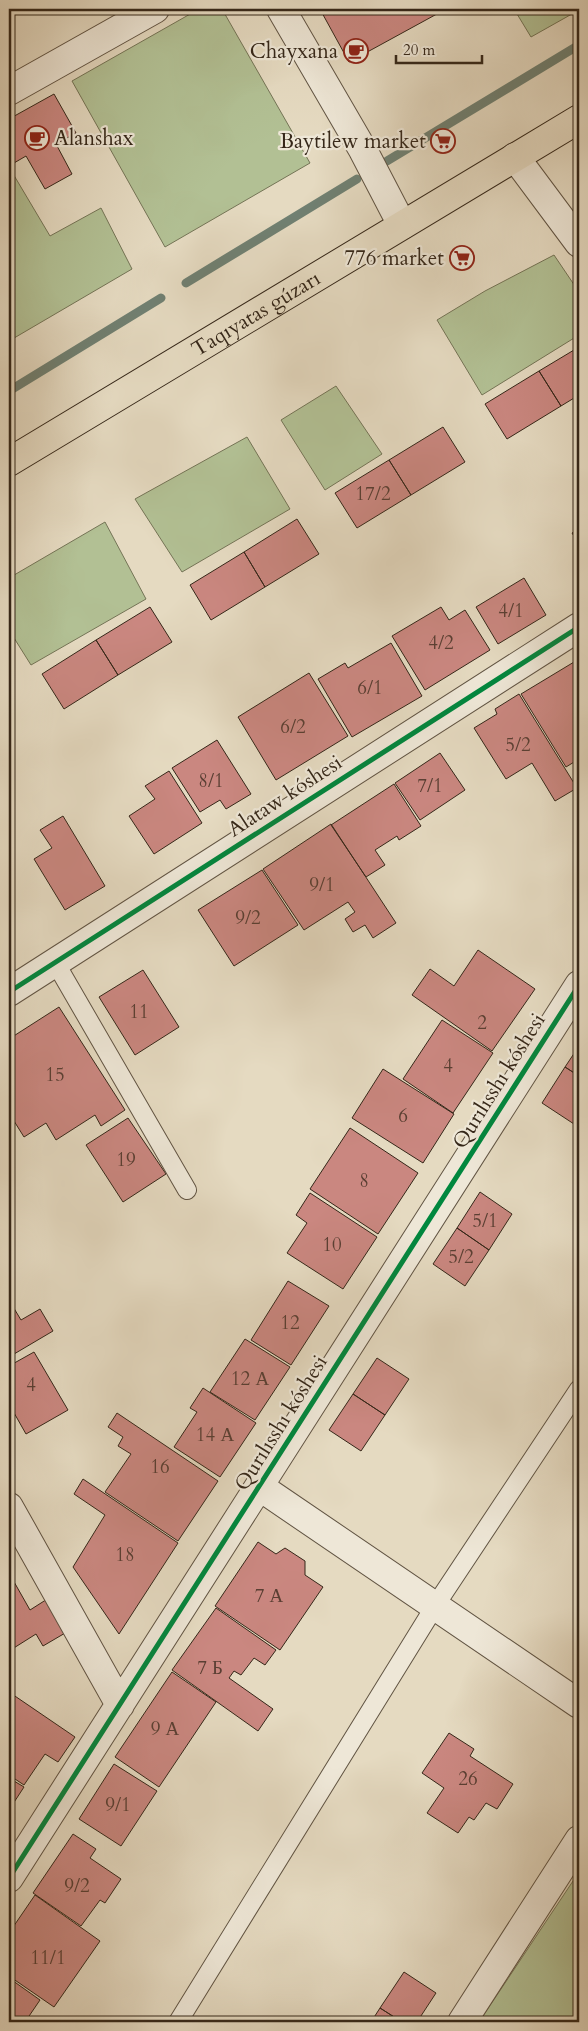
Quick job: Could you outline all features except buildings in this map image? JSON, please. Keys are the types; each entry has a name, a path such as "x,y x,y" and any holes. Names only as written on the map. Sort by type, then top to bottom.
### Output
{"highway":[{"name":"Taqıyatas gúzarı","path":"9,462 579,119"}],"street":[{"path":"9,91 155,9"},
{"path":"281,9 363,150 402,225"},
{"path":"515,157 579,243"},
{"name":"Alataw kóshesi","path":"9,992 579,628"},
{"name":"Qurılısshı kóshesi","path":"9,1878 579,985"},
{"path":"260,1487 579,1704"},
{"path":"9,1507 120,1705"},
{"path":"462,2022 579,1840"}],"lane":[{"path":"55,962 187,1190"},
{"path":"178,2022 435,1606 579,1389"}],"green space":[{"path":"199,9 222,9 310,163 165,247 72,81"},
{"path":"514,9 579,9 579,10 531,37"},
{"path":"9,167 50,236 101,208 132,269 9,341"},
{"path":"554,255 579,292 579,335 482,395 437,320 485,291"},
{"path":"336,386 382,454 325,490 281,420"},
{"path":"247,437 290,509 182,572 135,499"},
{"path":"105,522 146,599 31,665 9,630 9,578"},
{"path":"579,1872 579,2022 479,2022"}],"waterway":[{"path":"387,161 579,45"},
{"path":"186,283 357,179"},
{"path":"9,391 161,298"}],"cycle path":[{"path":"9,992 579,627"},
{"path":"9,1878 579,985"}],"place":[{"name":"Chayxana","path":"356,51"},
{"name":"Alanshax","path":"37,138"},
{"name":"Baytilew market","path":"443,141"},
{"name":"776 market","path":"462,258"}]}
